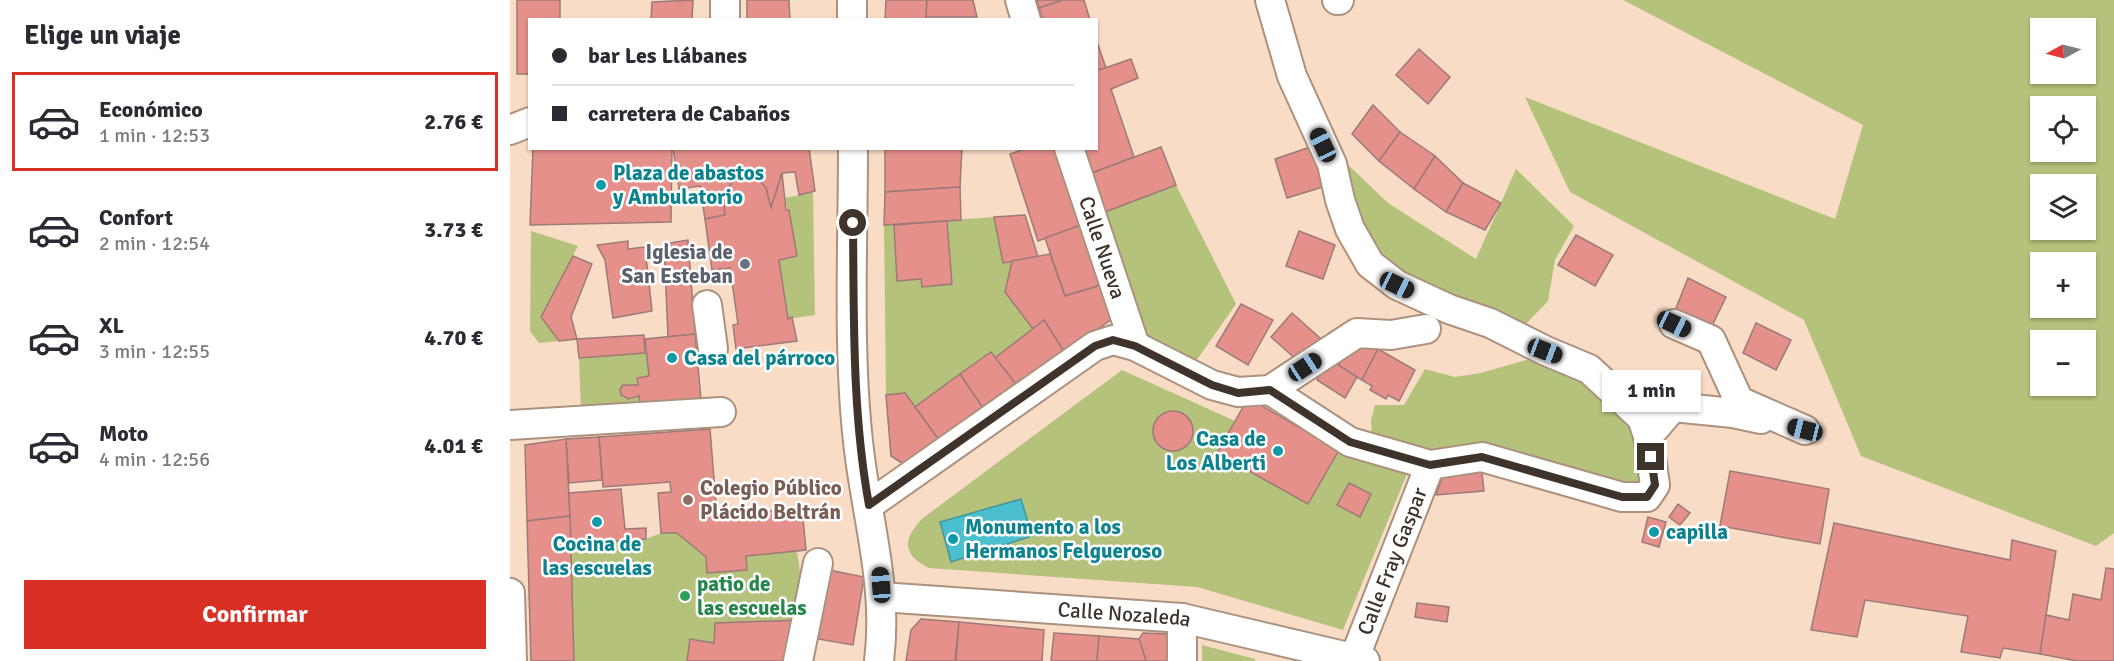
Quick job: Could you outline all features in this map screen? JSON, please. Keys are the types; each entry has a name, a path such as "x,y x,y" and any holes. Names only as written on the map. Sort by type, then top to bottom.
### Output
{"street":[{"path":"725,0 725,18"},
{"path":"852,0 852,18"},
{"path":"1020,0 1025,18"},
{"path":"1270,0 1293,76 1332,164 1340,200 1350,229 1370,264 1397,285 1449,309 1490,323 1545,351 1589,369 1642,418 1648,436 1655,485 1647,497 1622,497 1482,457 1430,465 1350,442 1270,390"},
{"path":"510,129 528,124"},
{"path":"853,150 855,399 860,458 869,505 881,597 879,661"},
{"name":"Calle Nueva","path":"1070,150 1135,346"},
{"path":"707,305 713,349"},
{"path":"1648,436 1672,407 1732,413 1805,430 1739,401 1711,340 1674,324"},
{"path":"869,505 1095,346 1113,340 1135,346 1212,385 1238,393 1270,390 1357,333 1391,335 1426,329"},
{"path":"510,425 721,412"},
{"name":"Calle Fray Gaspar","path":"1360,660 1430,465"},
{"path":"798,661 818,563"},
{"path":"510,593 512,661"},
{"name":"Calle Nozaleda","path":"881,597 1182,618 1360,660"},
{"path":"1182,618 1182,661"}],"green space":[{"path":"1623,0 2114,0 2114,533 2096,546 1861,456 1804,320 1570,192 1525,97 1835,219 1863,125"},
{"path":"1342,159 1388,203 1476,259 1516,169 1574,226 1555,260 1548,301 1521,329 1420,288 1385,266 1374,254 1362,232 1353,208"},
{"path":"1176,185 1236,304 1196,361 1155,342 1144,331 1105,212"},
{"path":"813,192 815,315 788,319 779,260 797,256 785,198"},
{"path":"994,217 1003,262 1012,261 1005,292 1033,329 995,358 990,352 915,407 905,393 886,395 884,225"},
{"path":"531,231 578,246 541,317 559,341 539,343 530,331"},
{"path":"647,353 649,376 638,378 638,385 626,384 620,389 625,399 639,396 640,405 581,411 579,358"},
{"path":"1533,358 1581,382 1622,415 1640,446 1643,479 1629,486 1448,456 1372,438 1371,420 1375,405 1404,405 1425,369 1455,377 1481,373"},
{"path":"1122,370 1235,421 1218,453 1308,504 1339,450 1407,474 1343,630 1197,587 929,568 913,557 908,545 909,539 916,525 923,518"},
{"name":"patio de las escuelas","path":"661,533 677,533 706,557 707,573 746,556 797,551 800,572 794,620 715,623 714,643 690,639 687,661 574,661 571,544 646,539"},
{"path":"1202,645 1255,659 1255,661 1202,661"}],"water":[{"path":"1021,499 1032,536 951,562 940,522"}],"building":[{"path":"517,0 560,0 560,18 528,18 528,74 517,74"},
{"path":"693,0 692,18 651,18 652,2"},
{"path":"747,0 789,0 790,18 747,18"},
{"path":"886,0 927,0 926,18 885,18"},
{"path":"927,0 973,0 977,17 926,17"},
{"path":"1037,0 1063,0 1039,8"},
{"path":"1063,0 1084,0 1089,18 1042,18 1039,8"},
{"path":"1098,45 1106,68 1098,70"},
{"path":"1419,49 1450,77 1428,104 1396,75"},
{"path":"1131,59 1138,78 1111,89 1134,157 1092,173 1085,150 1098,150 1098,70"},
{"path":"1373,105 1400,132 1379,161 1352,134"},
{"path":"1400,132 1435,156 1414,189 1379,161"},
{"path":"1313,146 1326,186 1287,198 1275,159"},
{"path":"1161,147 1176,185 1105,212 1092,173"},
{"name":"Plaza de abastos y Ambulatorio","path":"533,150 672,150 671,222 530,225"},
{"path":"673,150 809,150 815,191 799,195 795,172 782,173 771,208 766,188 760,181 742,177 734,180 723,195 725,215 705,219 700,186 679,189"},
{"path":"885,150 962,150 960,187 885,192"},
{"path":"1021,150 1057,150 1081,225 1038,241 1010,154"},
{"path":"1435,156 1463,183 1446,212 1414,189"},
{"name":"Iglesia de San Esteban","path":"782,173 786,210 789,210 797,256 779,260 788,319 792,317 797,341 736,349 733,325 738,324 730,268 712,270 705,219 725,215 723,195 734,180 742,177 760,181 766,188 771,208"},
{"path":"1463,183 1501,203 1485,230 1446,212"},
{"path":"960,187 961,220 884,225 885,192"},
{"path":"1025,215 1038,257 1003,263 994,217"},
{"path":"947,221 952,284 922,287 921,279 897,281 894,225"},
{"path":"1081,225 1101,285 1065,296 1045,238"},
{"path":"1299,231 1335,245 1323,279 1286,266"},
{"path":"1576,235 1613,255 1595,286 1558,265"},
{"path":"688,240 695,334 668,337 664,244"},
{"path":"628,241 628,249 645,247 652,311 613,318 605,260 597,245"},
{"path":"1050,254 1065,296 1101,285 1116,316 1065,353 1044,320 1033,329 1005,292 1012,261"},
{"path":"573,256 592,264 571,317 577,339 559,341 541,317"},
{"path":"1688,278 1726,297 1709,332 1672,318"},
{"path":"1241,304 1273,320 1248,365 1216,346"},
{"path":"1292,313 1320,338 1299,362 1271,337"},
{"path":"1044,320 1065,353 1018,387 995,358"},
{"path":"1756,323 1791,340 1776,370 1743,353"},
{"name":"Casa del párroco","path":"695,334 701,399 640,405 639,396 628,399 621,395 620,389 623,385 638,385 637,378 649,376 645,339"},
{"path":"644,335 645,353 579,358 577,339"},
{"path":"1358,337 1378,349 1362,380 1338,366"},
{"path":"1378,349 1415,370 1399,401 1388,395 1386,399 1370,390 1372,386 1362,380"},
{"path":"991,352 1018,387 985,411 960,374"},
{"path":"1329,359 1357,377 1345,398 1317,380"},
{"path":"960,374 985,411 941,443 915,407"},
{"path":"905,393 941,443 908,467 891,456 886,395"},
{"name":"Casa de Los Alberti","path":"1248,398 1339,450 1308,504 1217,453"},
{"path":"1173,411 1181,412 1187,417 1192,423 1192,439 1187,445 1181,450 1173,451 1165,450 1159,445 1154,439 1153,431 1154,423 1159,417 1165,412"},
{"name":"Colegio Público Plácido Beltrán","path":"710,429 717,516 802,508 806,550 746,556 747,570 707,573 706,557 677,533 661,533 658,493 671,492 670,482 603,487 599,437"},
{"path":"599,437 602,480 569,483 566,439"},
{"path":"566,439 570,516 527,521 525,445"},
{"path":"1481,464 1484,491 1436,495 1445,470"},
{"path":"1730,471 1829,489 1820,544 1720,526"},
{"path":"1349,483 1371,494 1360,517 1337,505"},
{"name":"Cocina de las escuelas","path":"621,489 625,529 646,528 646,539 571,544 569,493"},
{"path":"1678,504 1690,513 1680,525 1669,517"},
{"path":"570,516 574,661 531,661 527,521"},
{"name":"capilla","path":"1648,517 1666,522 1659,547 1642,542"},
{"path":"1834,523 2010,560 2012,540 2056,551 2040,654 2003,648 2000,658 1961,652 1968,616 1865,600 1857,637 1811,630"},
{"path":"2106,568 2114,569 2114,661 2077,661 2040,654 2046,615 2069,620 2073,594 2101,600"},
{"path":"829,570 864,577 853,645 818,639"},
{"path":"1417,603 1449,607 1447,622 1415,617"},
{"path":"921,619 959,622 955,661 906,661 911,630"},
{"path":"802,620 793,661 687,661 690,639 714,643 715,623"},
{"path":"959,622 1044,630 1042,661 956,661"},
{"path":"1054,633 1099,636 1097,661 1051,661"},
{"path":"1143,633 1170,634 1171,661 1146,661 1139,639"},
{"path":"1099,636 1139,639 1146,661 1097,661"}],"place":[{"name":"Plaza de abastos y Ambulatorio","path":"601,185"},
{"name":"Iglesia de San Esteban","path":"745,264"},
{"name":"Casa del párroco","path":"672,358"},
{"name":"Casa de Los Alberti","path":"1278,451"},
{"name":"Colegio Público Plácido Beltrán","path":"688,500"},
{"name":"Cocina de las escuelas","path":"597,522"},
{"name":"capilla","path":"1654,532"},
{"name":"Monumento a los Hermanos Felgueroso","path":"953,539"},
{"name":"patio de las escuelas","path":"685,596"}],"route":[{"path":"853,223 855,399 860,458 869,505 1095,346 1113,340 1135,346 1212,385 1238,393 1270,390 1350,442 1430,465 1482,457 1622,497 1647,497 1655,485 1651,457"}]}
